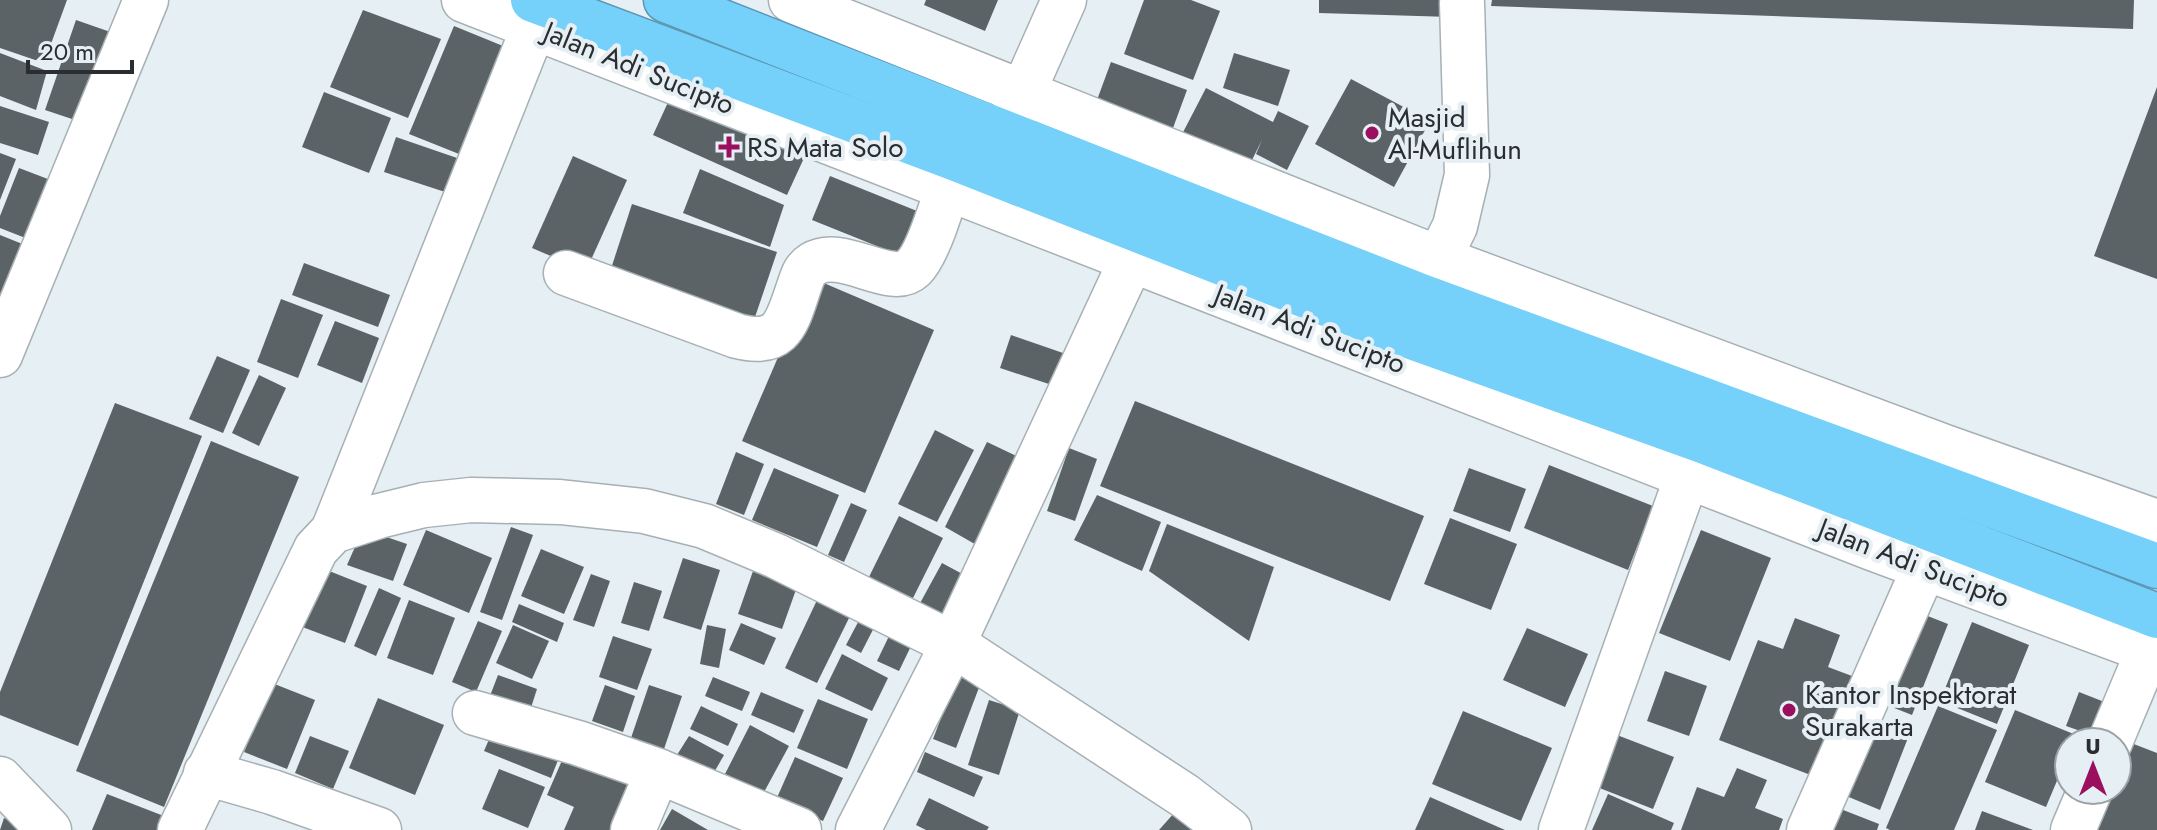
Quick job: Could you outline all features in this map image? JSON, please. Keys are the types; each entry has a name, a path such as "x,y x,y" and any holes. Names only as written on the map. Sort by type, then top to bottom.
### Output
{"highway":[{"name":"Jalan Adi Sucipto","path":"666,0 1004,134 1143,228 1258,233 1421,296 1939,531 2155,638"},
{"name":"Jalan Adi Sucipto","path":"536,10 951,174 1143,228 1421,296 1694,458 1761,485 1939,531 2157,566"}],"street":[{"path":"0,355 146,0"},
{"name":"Jalan Adi Sucipto","path":"464,0 536,10"},
{"path":"1004,134 1064,0"},
{"path":"792,48 803,2"},
{"name":"Jalan Adi Sucipto","path":"803,2 1274,194 1421,296 1930,442 2157,522"},
{"path":"1421,296 1455,226 1467,175 1462,3"},
{"path":"180,830 316,549 333,531 536,10"},
{"path":"858,830 953,644 1143,228 1169,151"},
{"path":"566,273 737,336 766,340 776,336 782,327 805,271 813,264 824,259 835,259 887,273 901,274 912,270 927,242 951,174"},
{"path":"1258,233 1274,194"},
{"name":"Jalan Adi Sucipto","path":"1143,228 1694,458"},
{"path":"1561,830 1694,458"},
{"path":"333,531 424,505 471,500 560,502 644,511 704,526 776,556 953,644 1185,796 1229,830"},
{"path":"1809,830 1939,531"},
{"path":"2117,726 2155,638"},
{"path":"475,713 578,743 658,771 799,830"},
{"path":"633,830 658,771"},
{"path":"206,773 272,792 379,830"},
{"path":"0,779 49,830"},
{"path":"2073,830 2083,806"}],"building":[{"path":"0,0 67,0 44,63 0,48"},
{"path":"926,0 998,0 985,31 924,5"},
{"path":"1144,0 1191,0 1220,11 1193,80 1124,54"},
{"path":"1319,0 1452,0 1451,17 1319,13"},
{"path":"1492,0 2134,0 2133,29 1491,6"},
{"path":"363,10 441,39 408,118 330,87"},
{"path":"76,20 119,35 87,124 45,110"},
{"path":"454,26 503,46 459,154 409,134"},
{"path":"0,53 47,71 36,110 0,96"},
{"path":"1234,53 1290,70 1278,106 1223,88"},
{"path":"1111,62 1187,90 1173,128 1097,100"},
{"name":"Masjid Al-Muflihun","path":"1351,79 1430,121 1394,187 1315,144"},
{"path":"2157,87 2157,279 2094,256"},
{"path":"1206,88 1273,122 1278,111 1309,126 1287,170 1256,154 1262,140 1245,174 1179,140"},
{"path":"324,92 391,118 369,173 302,147"},
{"name":"RS Mata Solo","path":"670,98 804,158 787,195 653,135"},
{"path":"0,106 49,122 38,155 0,143"},
{"path":"396,137 457,158 445,192 384,172"},
{"path":"0,153 16,159 0,200"},
{"path":"573,156 627,180 586,271 532,248"},
{"path":"19,168 61,184 38,243 0,228 0,216"},
{"path":"700,169 784,205 770,247 683,213"},
{"path":"830,176 927,215 909,259 812,220"},
{"path":"632,204 777,252 752,326 608,278"},
{"path":"0,235 35,249 0,312"},
{"path":"304,263 390,295 378,327 292,295"},
{"path":"812,278 934,330 865,493 742,441"},
{"path":"281,299 323,315 298,378 257,362"},
{"path":"335,321 379,338 362,383 317,365"},
{"path":"1011,335 1063,353 1052,385 1000,368"},
{"path":"217,356 250,370 223,433 189,419"},
{"path":"259,375 286,388 259,446 232,433"},
{"path":"1135,401 1424,516 1390,601 1100,486"},
{"path":"115,403 202,436 78,746 0,715 0,692"},
{"path":"935,430 974,450 937,522 898,504"},
{"path":"211,441 299,477 164,807 76,771"},
{"path":"987,442 1023,459 980,547 945,527"},
{"path":"1069,448 1097,459 1075,521 1047,511"},
{"path":"736,452 764,464 744,515 716,504"},
{"path":"1549,465 1653,506 1628,570 1524,528"},
{"path":"774,468 839,495 817,547 752,520"},
{"path":"1469,468 1526,489 1510,532 1453,511"},
{"path":"1097,495 1161,522 1142,571 1074,540"},
{"path":"851,503 867,510 844,562 828,555"},
{"path":"899,516 943,538 913,598 869,577"},
{"path":"1450,518 1517,544 1491,610 1424,584"},
{"path":"1167,524 1274,567 1249,641 1149,571"},
{"path":"511,527 533,535 502,620 480,612"},
{"path":"363,529 407,544 393,581 347,565"},
{"path":"426,530 492,558 469,613 403,585"},
{"path":"1701,530 1771,558 1730,661 1659,633"},
{"path":"541,549 584,567 564,614 521,596"},
{"path":"759,554 803,570 782,629 738,614"},
{"path":"683,558 720,570 701,630 663,618"},
{"path":"942,563 968,577 945,620 919,605"},
{"path":"319,567 367,586 345,643 297,625"},
{"path":"591,574 610,581 594,627 573,620"},
{"path":"634,582 662,591 649,631 621,623"},
{"path":"379,588 401,598 376,656 354,646"},
{"path":"818,598 851,614 817,683 785,668"},
{"path":"409,600 455,618 433,675 387,658"},
{"path":"519,604 564,623 557,642 512,622"},
{"path":"865,609 880,616 861,653 846,645"},
{"path":"1910,609 1948,624 1912,715 1874,700"},
{"name":"Kantor Inspektorat Surakarta","path":"1795,618 1840,635 1828,667 1860,679 1821,779 1719,740 1758,640 1783,649"},
{"path":"478,621 502,631 476,692 452,682"},
{"path":"1972,622 2029,645 1997,724 1940,701"},
{"path":"741,623 776,638 764,665 729,650"},
{"path":"513,625 549,641 532,679 496,663"},
{"path":"707,625 726,629 719,668 700,664"},
{"path":"1527,628 1588,654 1565,707 1503,680"},
{"path":"890,634 912,644 899,671 877,661"},
{"path":"613,636 652,649 637,690 599,677"},
{"path":"842,654 888,678 872,711 825,689"},
{"path":"1665,671 1707,686 1689,736 1647,721"},
{"path":"498,675 537,689 528,717 488,701"},
{"path":"957,676 980,685 956,748 933,739"},
{"path":"713,677 750,692 742,711 705,696"},
{"path":"272,683 315,700 287,769 244,752"},
{"path":"605,685 635,696 623,732 592,721"},
{"path":"649,685 682,696 664,749 631,738"},
{"path":"761,692 804,710 794,733 751,715"},
{"path":"2079,692 2107,703 2099,726 2066,726"},
{"path":"378,698 444,725 415,795 349,768"},
{"path":"818,699 868,719 847,769 797,748"},
{"path":"989,700 1020,710 999,775 968,765"},
{"path":"701,706 738,724 728,746 690,729"},
{"path":"1938,706 1997,730 1954,830 1890,830 1886,828"},
{"path":"2015,710 2054,726 2053,790 2046,807 1985,782"},
{"path":"1463,711 1552,748 1521,821 1432,784"},
{"path":"1875,717 1911,730 1880,810 1844,795"},
{"path":"496,723 562,750 551,778 484,751"},
{"path":"750,725 789,746 763,794 725,774"},
{"path":"1617,735 1674,757 1653,809 1597,787"},
{"path":"310,736 349,751 333,789 295,773"},
{"path":"689,736 724,755 712,776 677,755"},
{"path":"570,742 643,775 619,830 564,830 574,807 547,795"},
{"path":"2133,744 2157,753 2157,830 2092,830 2101,806 2133,806"},
{"path":"925,752 983,777 974,797 917,772"},
{"path":"795,757 843,778 823,821 776,800"},
{"path":"1737,768 1767,780 1755,808 1783,819 1779,830 1681,830 1697,787 1724,797"},
{"path":"499,769 545,787 528,828 482,809"},
{"path":"107,794 169,818 164,830 92,830"},
{"path":"1608,794 1674,823 1671,830 1592,830"},
{"path":"1430,797 1505,830 1415,830"},
{"path":"929,798 989,827 987,830 926,830 916,825"},
{"path":"1183,803 1213,830 1159,830"},
{"path":"1833,806 1879,824 1877,830 1823,830"},
{"path":"672,809 708,830 660,830"},
{"path":"1982,811 2033,830 1975,830"},
{"path":"4,818 31,830 0,830"}],"place":[{"name":"Masjid Al-Muflihun","path":"1372,133"},
{"name":"RS Mata Solo","path":"729,147"},
{"name":"Kantor Inspektorat Surakarta","path":"1789,710"}]}
